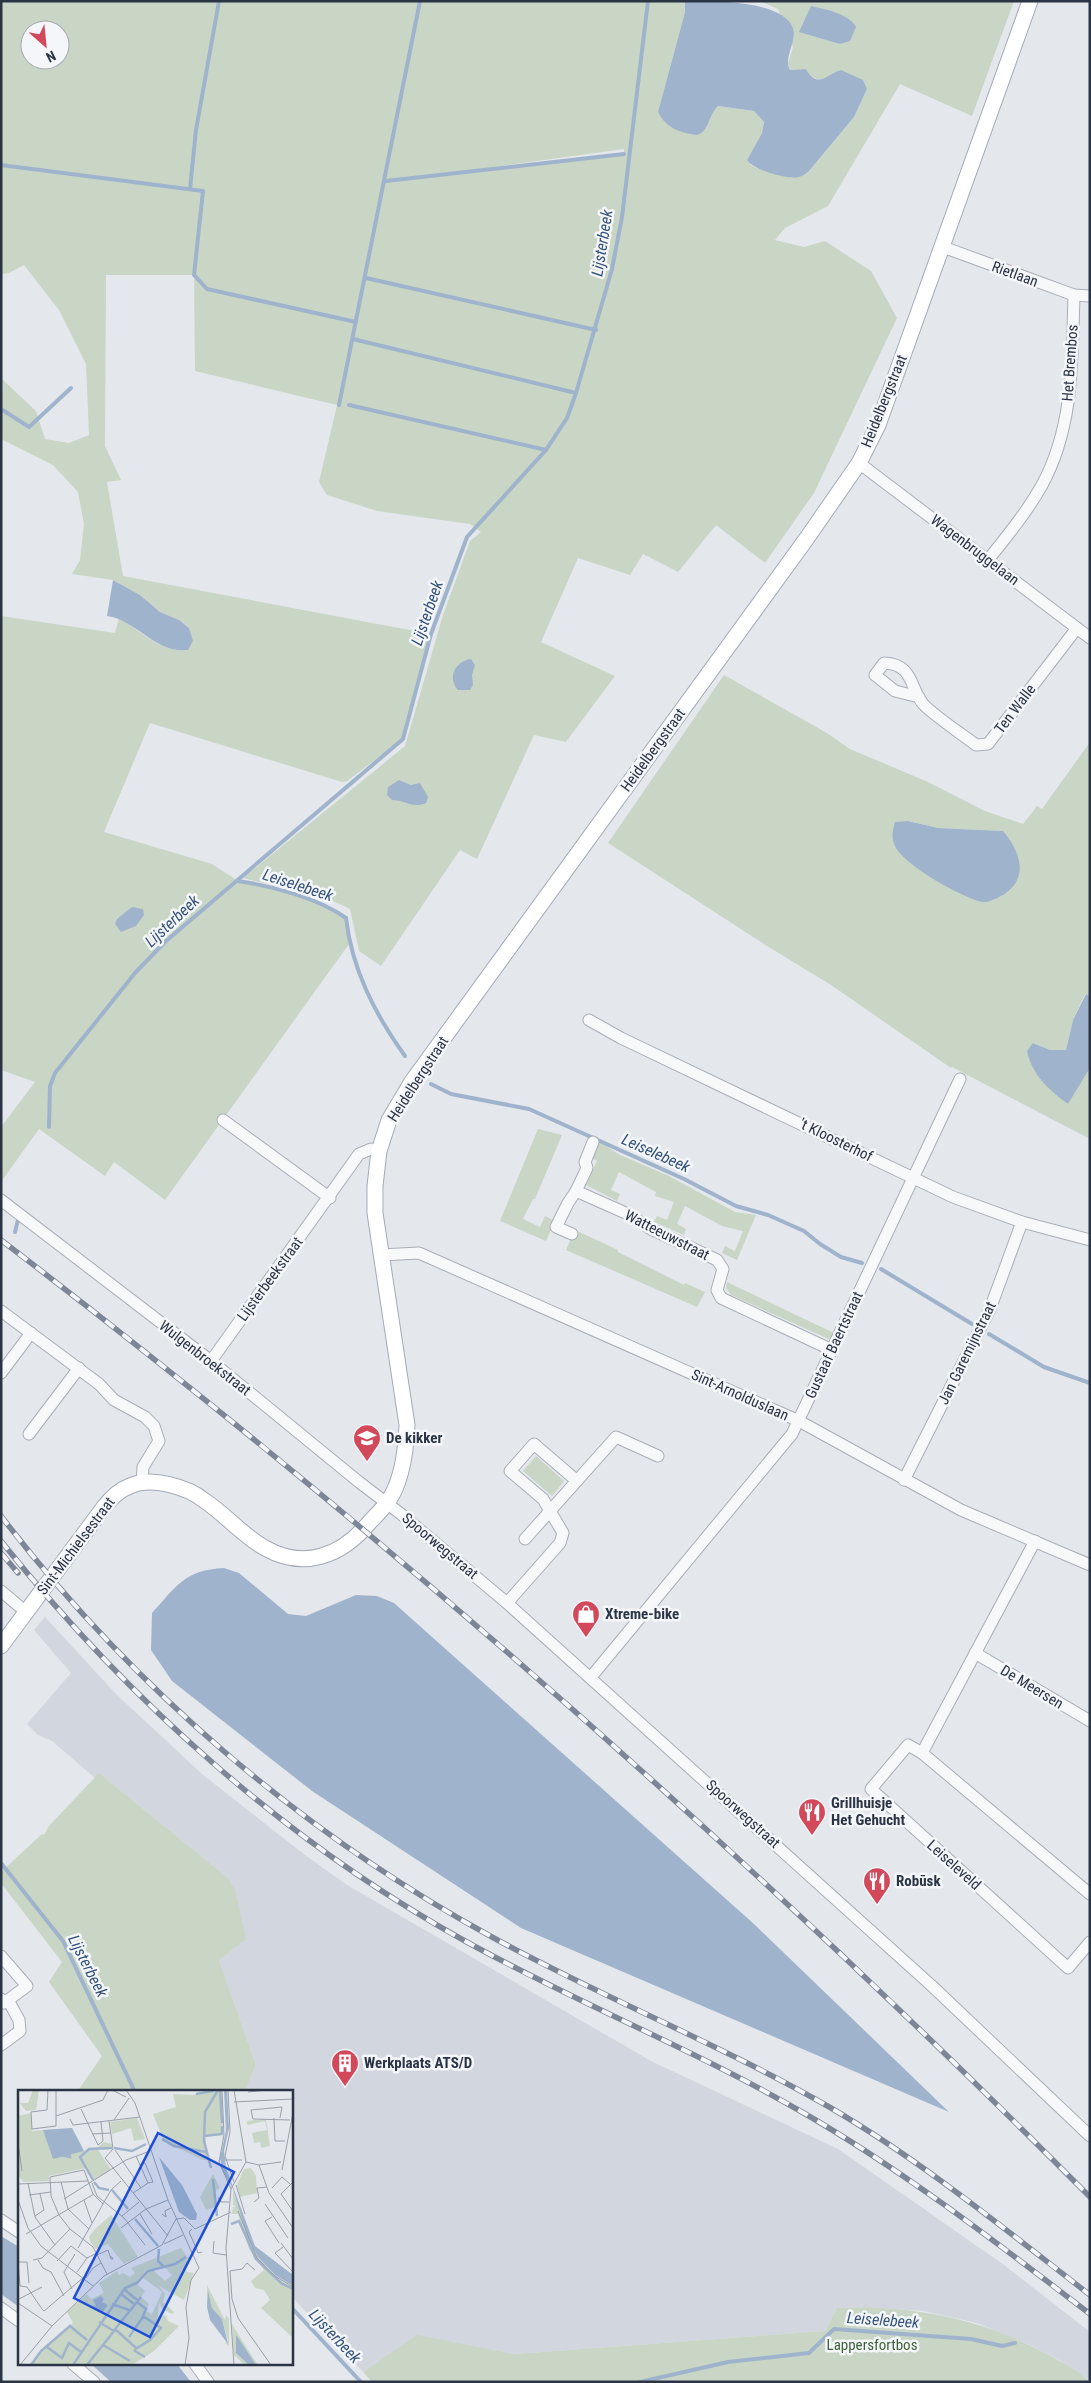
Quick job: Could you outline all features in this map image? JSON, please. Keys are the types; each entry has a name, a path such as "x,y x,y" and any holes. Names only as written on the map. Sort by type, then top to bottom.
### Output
{"main road":[{"name":"Heidelbergstraat","path":"387,1503 404,1455 406,1425 375,1212 379,1151 389,1120 411,1083 808,538 859,463 878,425 1030,1"},
{"name":"Sint-Michielsestraat","path":"1,1646 104,1507 115,1495 130,1485 142,1483 168,1485 194,1494 264,1548 287,1557 301,1559 316,1558 344,1548 354,1541 387,1503"}],"street":[{"name":"Rietlaan","path":"943,247 1074,295 1090,296"},
{"name":"Het Brembos","path":"988,560 1028,507 1042,485 1056,454 1070,397 1074,295"},
{"name":"Wagenbruggelaan","path":"859,463 1090,638"},
{"name":"Ten Walle","path":"919,697 928,709 976,745 988,744 1077,628"},
{"name":"'t Kloosterhof","path":"589,1020 621,1038 953,1197 1022,1222 1090,1240"},
{"name":"Gustaaf Baertstraat","path":"591,1677 786,1441 798,1421 960,1079"},
{"path":"223,1120 330,1198"},
{"path":"572,1234 556,1227 576,1191 586,1168 585,1162 593,1142"},
{"name":"Lijsterbeekstraat","path":"211,1361 330,1198 359,1154 371,1149 379,1151"},
{"name":"Watteeuwstraat","path":"576,1191 717,1260 723,1269 717,1290 722,1298 832,1350"},
{"name":"Wulgenbroekstraat","path":"1,1200 211,1361 387,1503"},
{"name":"Jan Garemijnstraat","path":"904,1480 990,1309 1022,1222"},
{"name":"Sint-Arnolduslaan","path":"381,1255 419,1253 798,1421 960,1510 1090,1564"},
{"path":"1,1310 79,1368 99,1384 114,1400 145,1417 157,1430 157,1446 143,1467 142,1483"},
{"path":"1,1373 31,1333"},
{"path":"29,1434 79,1368"},
{"path":"526,1539 616,1437 658,1456"},
{"path":"507,1603 562,1538 562,1529 549,1512 543,1499 510,1471 534,1444 577,1481"},
{"name":"Spoorwegstraat","path":"387,1503 507,1603 591,1677 1088,2130"},
{"path":"1035,1542 922,1753 1090,1894"},
{"path":"1,1591 26,1612"},
{"name":"De Meersen","path":"975,1653 1090,1721"},
{"name":"Leiseleveld","path":"922,1753 908,1745 870,1789 1068,1968 1090,1942"},
{"path":"1,1956 28,1986 5,1999 19,2020 20,2031 1,2045"},
{"path":"1,2220 18,2231"},
{"path":"1,2308 18,2320"},
{"path":"75,2366 94,2382"},
{"path":"196,2366 208,2382"}],"shaded area":[{"path":"45,1617 116,1694 202,1774 305,1855 347,1885 651,2061 838,2149 1004,2265 1090,2332 1090,2381 1059,2360 1028,2344 977,2323 923,2311 864,2307 837,2308 825,2331 515,2354 417,2336 363,2372 292,2297 292,2090 246,2090 256,2065 219,1960 228,1878 99,1773 95,1778 52,1741 38,1735 27,1724 71,1673 34,1630"}],"green space":[{"path":"1,1 685,1 685,12 658,112 706,128 712,111 718,106 754,111 764,122 762,133 747,160 751,165 766,171 785,172 809,171 854,117 867,89 835,72 823,79 819,79 812,77 806,69 790,70 788,63 793,47 778,9 760,1 1014,1 972,116 900,84 828,206 785,228 775,240 804,247 825,241 871,271 897,318 814,493 765,563 716,525 678,572 643,554 630,575 578,558 541,642 615,676 566,742 534,735 477,859 460,850 381,966 359,951 350,909 329,899 243,878 405,746 443,615 470,541 481,532 470,524 377,511 327,495 319,482 337,405 195,371 194,275 106,275 105,446 121,480 107,482 123,576 431,634 403,739 347,781 342,782 150,723 104,832 212,864 238,881 283,890 333,909 346,918 349,944 165,1200 114,1162 105,1176 39,1129 1,1182 1,1127 35,1082 1,1070 1,616 115,633 119,617 151,640 160,645 178,650 188,650 189,628 179,620 160,612 140,595 113,580 72,574 80,560 84,524 78,492 53,465 1,439 2,379 36,411 45,439 69,443 89,435 86,364 59,310 24,265 9,273 1,274","holes":["624,149 624,154 421,177"]},
{"path":"724,675 827,733 850,749 928,782 985,811 1023,824 1037,806 1042,809 1090,742 1090,997 1085,994 1073,1020 1066,1050 1050,1050 1034,1043 1068,1104 1090,1068 1090,1139 951,1068 831,985 608,843","holes":["908,821 938,828 1002,831 984,902 950,888 911,864"]},
{"path":"538,1129 562,1135 535,1199 533,1199 523,1219 540,1227 545,1216 555,1221 546,1241 500,1221"},
{"path":"600,1142 620,1155 669,1176 735,1212 756,1215 737,1260 722,1253 725,1246 735,1251 743,1231 722,1226 685,1206 677,1224 686,1229 684,1235 654,1222 657,1216 667,1220 674,1202 655,1196 656,1192 619,1172 611,1190 620,1194 617,1201 586,1185 597,1161 592,1158"},
{"path":"575,1230 618,1250 618,1252 684,1285 685,1283 705,1292 697,1307 566,1250"},
{"path":"727,1282 834,1333 831,1340 731,1295 726,1288"},
{"path":"536,1456 564,1481 552,1496 523,1471"},
{"path":"99,1773 228,1878 235,1890 246,1939 219,1960 256,2065 246,2090 78,2090 102,2056 49,1982 62,1962 1,1883 1,1872 42,1834 44,1835 49,1826"},
{"name":"Lappersfortbos","path":"864,2307 935,2314 979,2325 1023,2342 1045,2353 1090,2382 372,2382 363,2372 417,2335 515,2354 825,2331 837,2308"}],"water":[{"path":"685,1 746,4 776,12 787,19 793,28 794,33 788,60 790,70 806,69 814,79 818,80 841,70 863,80 867,89 854,117 809,171 794,178 779,176 763,171 747,160 762,133 764,122 754,111 718,106 707,126 697,135 674,129 661,118 658,112 685,12"},
{"path":"811,6 843,15 853,22 856,27 850,41 840,44 799,32"},
{"path":"113,580 140,595 160,612 179,620 189,628 193,641 188,650 176,650 166,647 128,624 107,616"},
{"path":"471,659 475,665 472,675 473,685 470,690 458,690 453,680 454,671 465,660"},
{"path":"399,780 411,785 420,783 428,797 426,803 413,805 392,800 387,795 388,787"},
{"path":"908,821 938,828 1003,831 1018,856 1019,873 1017,881 1003,895 993,900 982,902 961,894 935,880 902,855 893,842 892,835 895,822"},
{"path":"132,907 143,909 144,915 136,926 121,932 115,924 117,919"},
{"path":"1086,994 1090,997 1090,1068 1068,1104 1054,1093 1037,1075 1029,1060 1027,1051 1033,1043 1050,1050 1066,1050 1073,1020"},
{"path":"224,1568 239,1573 288,1614 306,1616 356,1595 377,1596 394,1603 754,1924 949,2112 521,1928 312,1791 172,1681 151,1650 152,1613 175,1587 199,1572"},
{"path":"1,2236 18,2246 18,2306 1,2294"},
{"path":"93,2366 179,2366 191,2382 111,2382"}],"waterway":[{"path":"190,189 196,130 219,1"},
{"path":"339,405 420,1"},
{"name":"Lijsterbeek","path":"49,1127 50,1086 55,1073 135,973 166,941 403,739 431,634 467,537 546,450 567,418 576,393 612,269 622,217 648,1"},
{"path":"386,181 624,154"},
{"path":"1,165 203,191 194,275 207,289 356,322"},
{"path":"366,278 596,330"},
{"path":"353,339 576,393"},
{"path":"1,409 29,427 71,388"},
{"path":"349,405 546,450"},
{"name":"Leiselebeek","path":"238,881 294,894 322,904 346,918 359,973 375,1008 405,1056"},
{"name":"Leiselebeek","path":"431,1084 451,1094 529,1109 684,1179 736,1206 768,1215 804,1231 841,1257 862,1263"},
{"name":"Lijsterbeek","path":"15,1232 18,1220"},
{"name":"Leiselebeek","path":"881,1269 972,1324"},
{"name":"Leiselebeek","path":"989,1334 1044,1367 1090,1383"},
{"name":"Lijsterbeek","path":"1,1863 63,1941 134,2090"},
{"name":"Lijsterbeek","path":"292,2308 361,2382"},
{"name":"Leiselebeek","path":"640,2382 728,2362 809,2353 834,2329 971,2339 1002,2346 1015,2343"}],"railway":[{"path":"1,1240 286,1465 562,1700 830,1944 961,2069 1090,2197"},
{"path":"1,1516 52,1579 107,1640 164,1697 225,1752 288,1803 354,1852 422,1896 492,1937 576,1981 748,2063 831,2108 931,2174 1090,2295"},
{"path":"1,1541 50,1600 102,1657 157,1712 273,1813 335,1859 399,1902 465,1941 549,1985 719,2067 802,2112 877,2158 949,2208 1090,2314"},
{"path":"1,1553 18,1573"}],"place":[{"name":"De kikker","path":"367,1462"},
{"name":"Xtreme-bike","path":"586,1638"},
{"name":"Grillhuisje Het Gehucht","path":"812,1836"},
{"name":"Robūsk","path":"877,1905"},
{"name":"Werkplaats ATS/D","path":"345,2087"}]}
